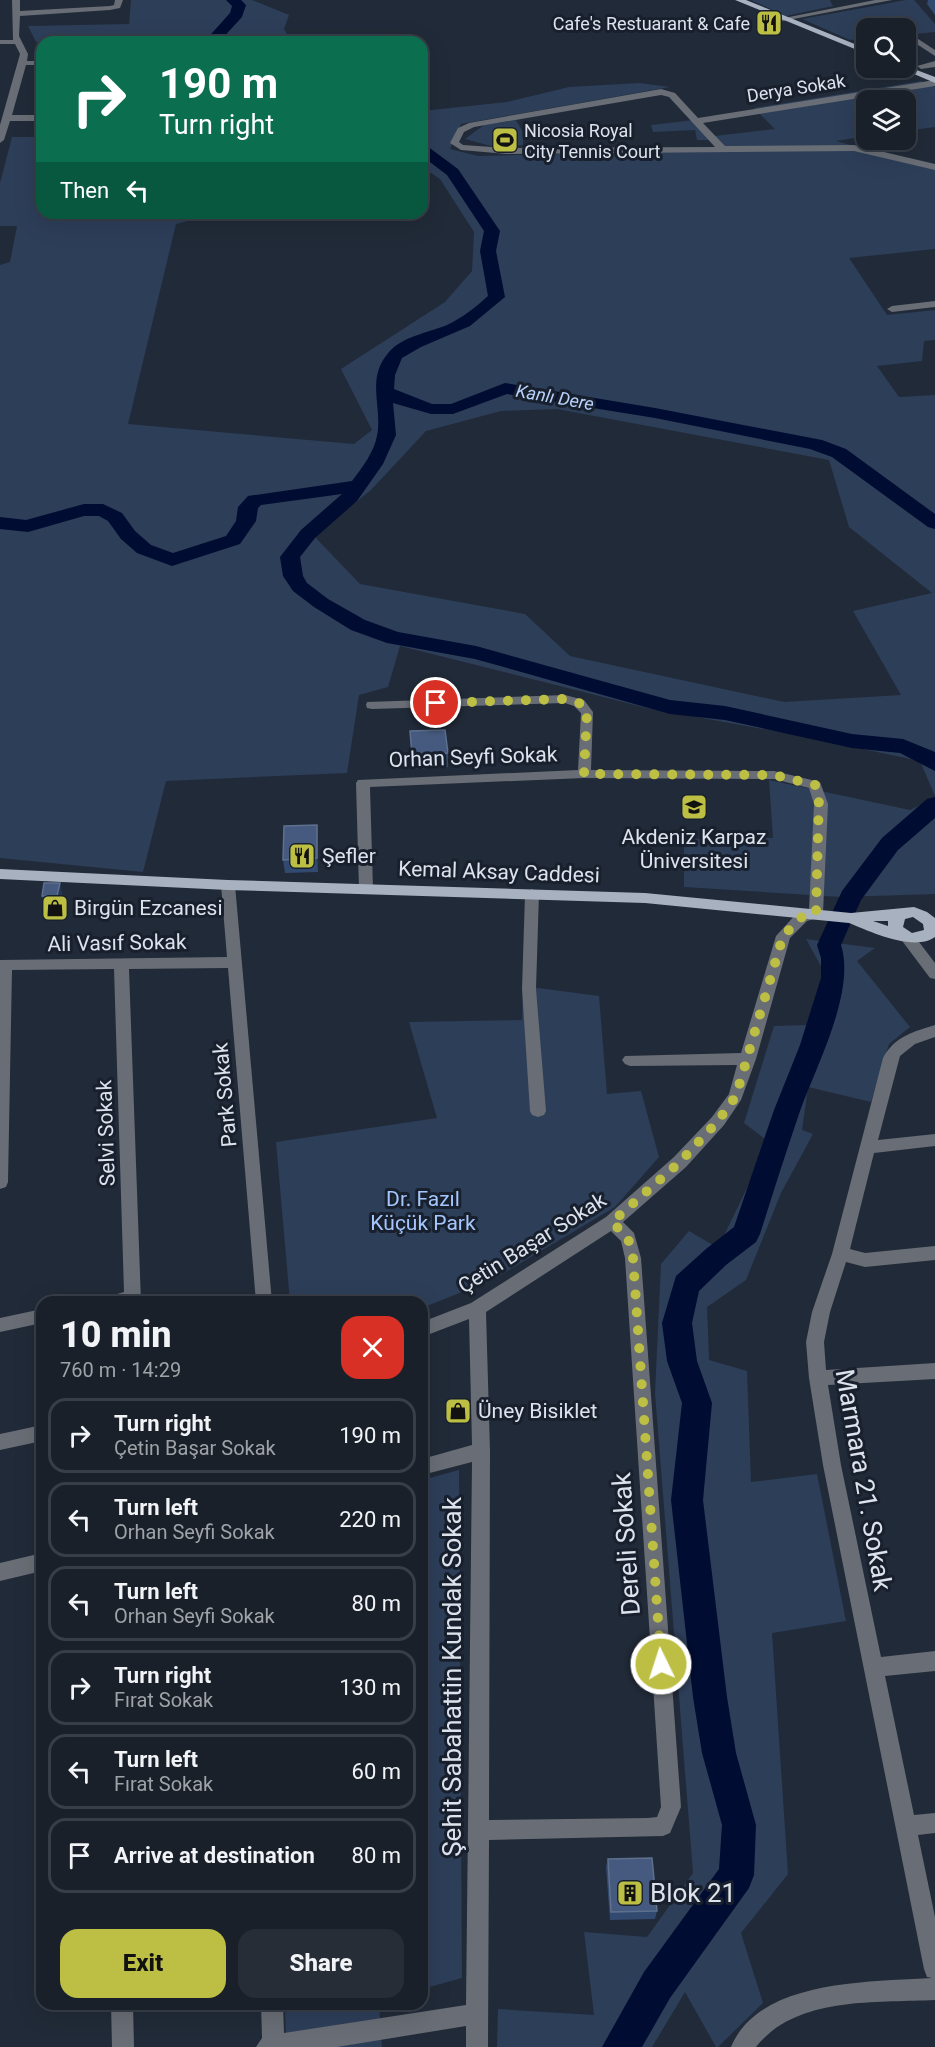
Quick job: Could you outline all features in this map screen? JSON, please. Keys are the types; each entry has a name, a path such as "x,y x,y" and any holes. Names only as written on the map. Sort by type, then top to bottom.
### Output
{"main road":[{"path":"739,0 856,48"},
{"path":"916,73 935,81"},
{"name":"Kemal Aksay Caddesi","path":"0,874 228,885 645,898 851,918 898,915"},
{"path":"916,912 930,922 932,932 920,939 905,936 894,923 898,915 907,912 935,909"},
{"name":"Kemal Aksay Caddesi","path":"851,918 872,927 905,936"}],"street":[{"path":"0,140 23,63 24,54 15,36 16,0"},
{"path":"17,14 110,8 117,6 120,0"},
{"path":"833,0 840,8"},
{"path":"783,19 888,0"},
{"path":"916,40 935,54"},
{"path":"0,42 18,42"},
{"path":"23,63 36,63"},
{"path":"921,66 935,64"},
{"name":"Derya Sokak","path":"698,121 935,81"},
{"path":"722,148 667,92 653,92 471,125 461,130 454,143 461,147 507,151 861,149 935,167"},
{"path":"7,118 36,118"},
{"path":"892,309 935,304"},
{"path":"372,705 565,699 579,703 587,712 584,774"},
{"name":"Orhan Seyfi Sokak","path":"366,889 363,783 584,774 774,775 815,785 820,804 816,913"},
{"name":"Park Sokak","path":"228,885 263,1296"},
{"path":"532,894 529,988 538,1111"},
{"name":"Çetin Başar Sokak","path":"428,1328 477,1308 612,1222 680,1162 718,1121 736,1096 783,936 802,917 816,913"},
{"path":"932,932 927,948 933,970"},
{"path":"905,936 933,970"},
{"name":"Ali Vasıf Sokak","path":"2,965 234,962"},
{"name":"Selvi Sokak","path":"121,963 133,1296"},
{"path":"0,1182 2,965"},
{"name":"Marmara 21. Sokak","path":"935,1031 904,1041 895,1047 840,1254 821,1312 815,1342 818,1378 832,1465 935,1969"},
{"path":"630,1060 748,1059"},
{"path":"869,1147 935,1140"},
{"name":"Dereli Sokak","path":"478,1830 648,1828 663,1826 671,1807 633,1258 628,1238 612,1222"},
{"path":"840,1254 866,1260 935,1253"},
{"name":"Şehit Sabahattin Kundak Sokak","path":"477,1308 480,1451 477,2047"},
{"path":"0,1325 36,1317"},
{"path":"818,1378 934,1374"},
{"path":"0,1442 36,1433"},
{"path":"428,1465 480,1451"},
{"path":"0,1572 36,1563"},
{"path":"873,1667 935,1661"},
{"path":"907,1826 935,1823"},
{"path":"742,2047 749,2035 775,2013 813,1999 935,1989"},
{"path":"122,2010 123,2047"},
{"path":"272,2010 270,2046 476,2014"}],"green space":[{"path":"131,0 252,0 289,15 284,29 288,36 36,36 36,42 28,26 129,24"},
{"path":"751,0 830,0 833,6 786,16"},
{"path":"914,0 935,24 935,32 916,34 916,18 856,18 856,40 850,40 802,19"},
{"path":"921,81 935,87 935,127 916,130 916,90 865,90"},
{"path":"639,83 670,87 461,124 450,149 478,156 726,150 715,136 775,129 754,108 856,92 856,138 836,141 856,147 856,150 868,150 935,169 935,249 849,258 887,315 935,310 935,340 924,341 922,361 877,366 899,397 935,395 935,796 920,761 796,735 647,708 400,646 388,687 359,695 347,773 166,781 143,872 0,858 0,265 10,262 17,226 0,226 0,183 12,137 36,137 36,219 196,219 176,224 128,424 354,444 372,430 341,369 445,302 472,271 474,232 440,179 428,171 428,110 507,102 569,87","holes":["557,409 829,460 849,527 932,593 853,611 901,695 784,702 570,656 525,614 360,584 314,536 371,490 426,431 501,411"]},
{"path":"516,120 523,132 523,145 491,146 465,139 484,125"},
{"path":"694,120 713,140 697,140 695,130 653,132 651,125"},
{"path":"769,780 910,810 935,798 935,894 841,897 684,887 684,839 773,838"},
{"path":"806,939 875,948 857,961 910,1027 889,1044 871,1102 808,1087 802,1130 813,1134 781,1193 746,1280 707,1307 709,1360 747,1371 751,1482 817,1474 846,1621 772,1633 788,1874 741,1933 763,2003 718,2047 685,1992 652,2047 497,2047 498,2009 594,2015 584,1932 647,1937 693,1873 655,1393 661,1264 689,1231 718,1248 769,1142 744,1123 774,1026 810,1025 824,972"},
{"name":"Dr. Fazıl Küçük Park","path":"523,986 599,996 607,1094 641,1091 659,1157 615,1207 492,1280 428,1306 428,1296 289,1296 276,1142 437,1118 409,1022 522,1020"},
{"path":"459,1470 462,1978 428,1987 428,1478"},
{"path":"285,2010 379,2010 382,2047 286,2047"}],"building":[{"path":"445,730 448,753 412,755 410,731"},
{"path":"317,825 317,858 283,860 284,826"},
{"path":"44,883 60,883 57,896 42,896"},
{"name":"Blok 21","path":"652,1858 657,1911 611,1912 608,1859"}],"waterway":[{"name":"Kanlı Dere","path":"217,36 237,14 239,5 233,0"},
{"name":"Kanlı Dere","path":"385,391 389,364 396,355 415,343 458,326 497,297 497,287 488,251 492,231 453,172 428,153"},
{"name":"Kanlı Dere","path":"385,391 397,398 431,409 453,409 505,388 655,413 815,444 839,453 935,523"},
{"path":"385,391 387,435 379,455 350,497 308,534 290,557 293,576 300,587 321,603 358,625 394,638 476,653 670,707 725,713 852,741 903,746 923,754 935,763"},
{"path":"0,523 28,526 42,520 84,510 103,510 115,517 128,535 144,549 172,560 233,540 246,521 248,507 255,500 357,486"},
{"path":"621,2047 657,1985 736,1875 739,1825 719,1753 710,1697 687,1500 697,1403 682,1361 677,1323 686,1285 716,1257 746,1234 787,1110 813,1045 833,978 833,958 829,945 850,897 890,844 935,805"}],"place":[{"name":"Cafe's Restuarant & Cafe","path":"769,23"},
{"name":"Nicosia Royal City Tennis Court","path":"505,140"},
{"name":"Akdeniz Karpaz Üniversitesi","path":"694,807"},
{"name":"Şefler","path":"302,856"},
{"name":"Birgün Ezcanesi","path":"55,908"},
{"name":"Üney Bisiklet","path":"458,1411"},
{"name":"Blok 21","path":"630,1893"}],"route":[{"path":"436,703 565,699 579,703 587,712 584,774 785,776 815,785 819,796 816,913 802,917 783,936 736,1096 718,1121 680,1162 612,1222 628,1238 633,1258 661,1664"}]}
